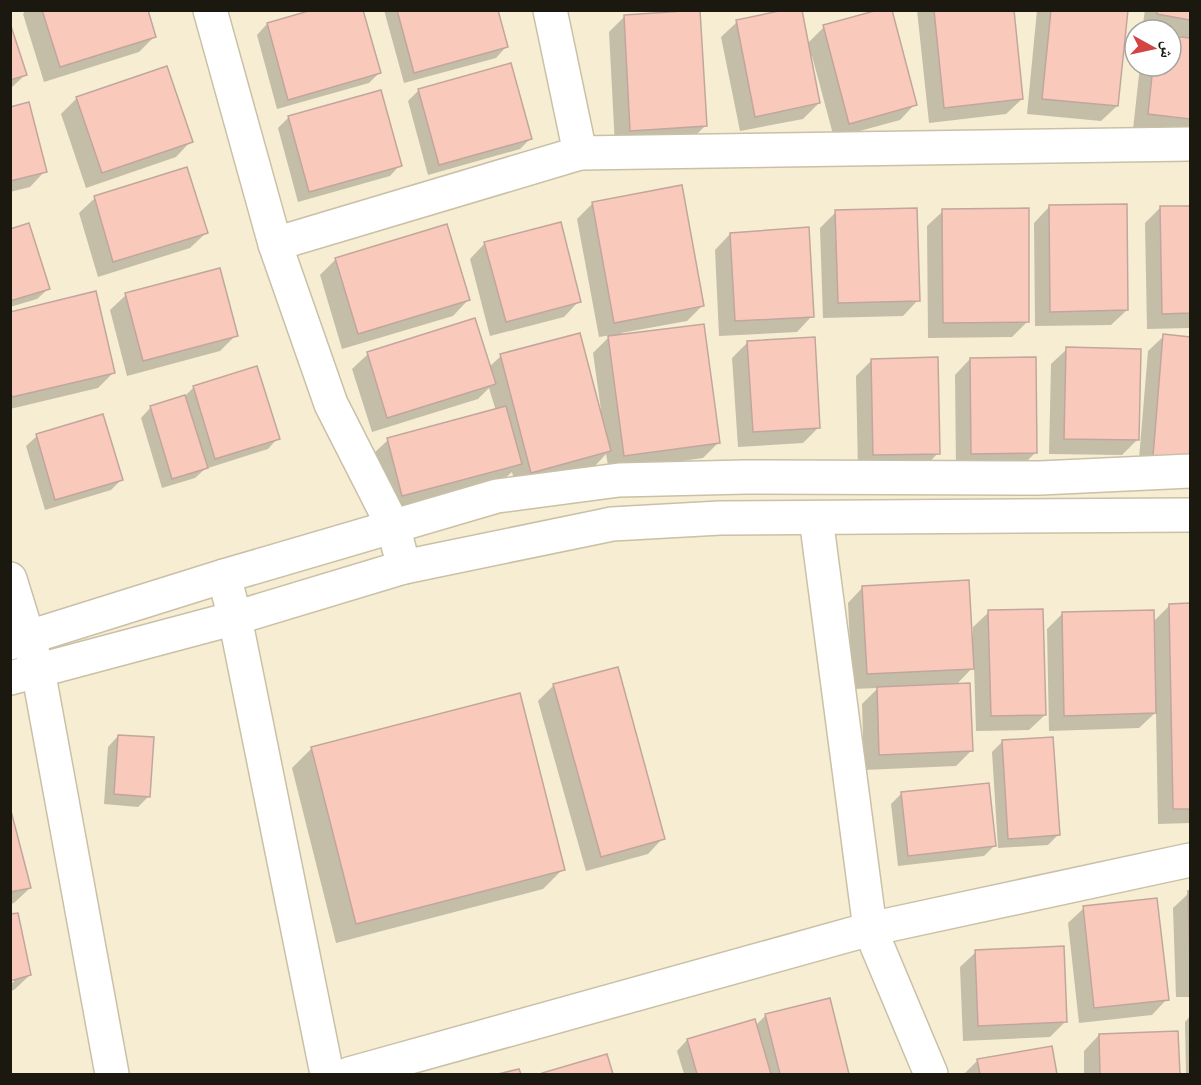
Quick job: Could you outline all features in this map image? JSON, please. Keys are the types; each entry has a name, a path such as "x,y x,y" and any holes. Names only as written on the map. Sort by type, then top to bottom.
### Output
{"street":[{"path":"210,10 275,244 331,405 393,526 404,567"},
{"path":"550,10 580,153"},
{"path":"275,244 580,153 1191,144"},
{"path":"19,640 224,576 497,496 619,480 745,477 1040,478 1191,471"},
{"path":"24,674 235,618 404,567 612,524 720,518 1191,515"},
{"path":"816,518 870,930 931,1074"},
{"path":"224,576 235,618 327,1074"},
{"path":"10,579 24,674 112,1074"},
{"path":"364,1073 870,930 1191,860"}],"building":[{"path":"42,10 148,10 156,37 60,67"},
{"path":"312,10 363,10 381,73 288,100 267,23"},
{"path":"397,10 498,10 508,47 414,73"},
{"path":"700,10 707,126 630,131 624,15"},
{"path":"784,10 802,10 820,103 755,117 736,20"},
{"path":"878,10 892,10 917,105 849,124 823,25"},
{"path":"934,10 1014,10 1023,99 944,108"},
{"path":"1051,10 1128,10 1127,18 1123,18 1123,58 1118,106 1042,99"},
{"path":"1157,10 1190,10 1190,20 1183,18 1157,14"},
{"path":"10,23 27,75 10,80"},
{"path":"1183,37 1190,38 1190,119 1148,114 1152,78 1183,78"},
{"path":"511,63 532,139 439,165 418,89"},
{"path":"167,66 193,142 102,173 76,97"},
{"path":"381,90 402,166 309,192 288,116"},
{"path":"29,102 47,172 10,181 10,107"},
{"path":"187,167 208,233 113,262 94,196"},
{"path":"682,185 704,306 614,323 592,202"},
{"path":"1127,204 1128,310 1050,312 1049,205"},
{"path":"1160,206 1190,206 1190,313 1162,314"},
{"path":"917,208 920,301 838,303 835,210"},
{"path":"1029,208 1029,322 943,323 942,209"},
{"path":"561,222 581,302 506,322 484,242"},
{"path":"29,223 50,289 10,301 10,229"},
{"path":"447,224 470,300 358,334 335,258"},
{"path":"809,227 814,317 735,321 730,233"},
{"path":"220,268 238,336 143,361 125,293"},
{"path":"96,291 115,373 12,397 10,390 10,312"},
{"path":"475,318 496,384 387,418 367,352"},
{"path":"704,324 720,443 624,456 608,336"},
{"path":"580,333 611,451 531,473 500,354"},
{"path":"1163,334 1190,337 1190,459 1153,456"},
{"path":"815,337 820,428 753,432 747,341"},
{"path":"1066,347 1141,349 1139,440 1064,439"},
{"path":"938,357 940,454 873,455 871,359"},
{"path":"1036,357 1037,453 971,454 970,358"},
{"path":"257,366 280,439 215,459 193,386"},
{"path":"185,395 208,468 172,479 150,406"},
{"path":"506,406 522,464 402,496 387,438"},
{"path":"103,414 123,480 55,500 36,434"},
{"path":"969,580 974,669 867,674 862,586"},
{"path":"1190,603 1190,809 1173,809 1169,604"},
{"path":"1043,609 1046,715 991,716 988,610"},
{"path":"1154,610 1156,713 1064,716 1062,612"},
{"path":"618,667 665,839 601,857 553,684"},
{"path":"970,683 973,751 879,755 877,687"},
{"path":"520,693 565,870 356,924 311,747"},
{"path":"118,735 154,737 150,797 114,794"},
{"path":"1053,737 1060,835 1008,839 1002,740"},
{"path":"989,783 996,846 908,856 901,792"},
{"path":"10,807 31,888 10,892"},
{"path":"1188,891 1190,891 1190,964"},
{"path":"1157,898 1169,1000 1094,1008 1083,906"},
{"path":"18,913 31,975 10,981 10,914"},
{"path":"1064,946 1067,1022 978,1026 975,950"},
{"path":"830,998 849,1074 780,1074 765,1014"},
{"path":"755,1019 771,1074 697,1074 687,1039"},
{"path":"1178,1031 1180,1074 1100,1074 1099,1034"},
{"path":"1052,1046 1057,1074 980,1074 977,1059"},
{"path":"607,1054 613,1074 542,1074 542,1073"},
{"path":"519,1069 521,1074 498,1074"}]}
